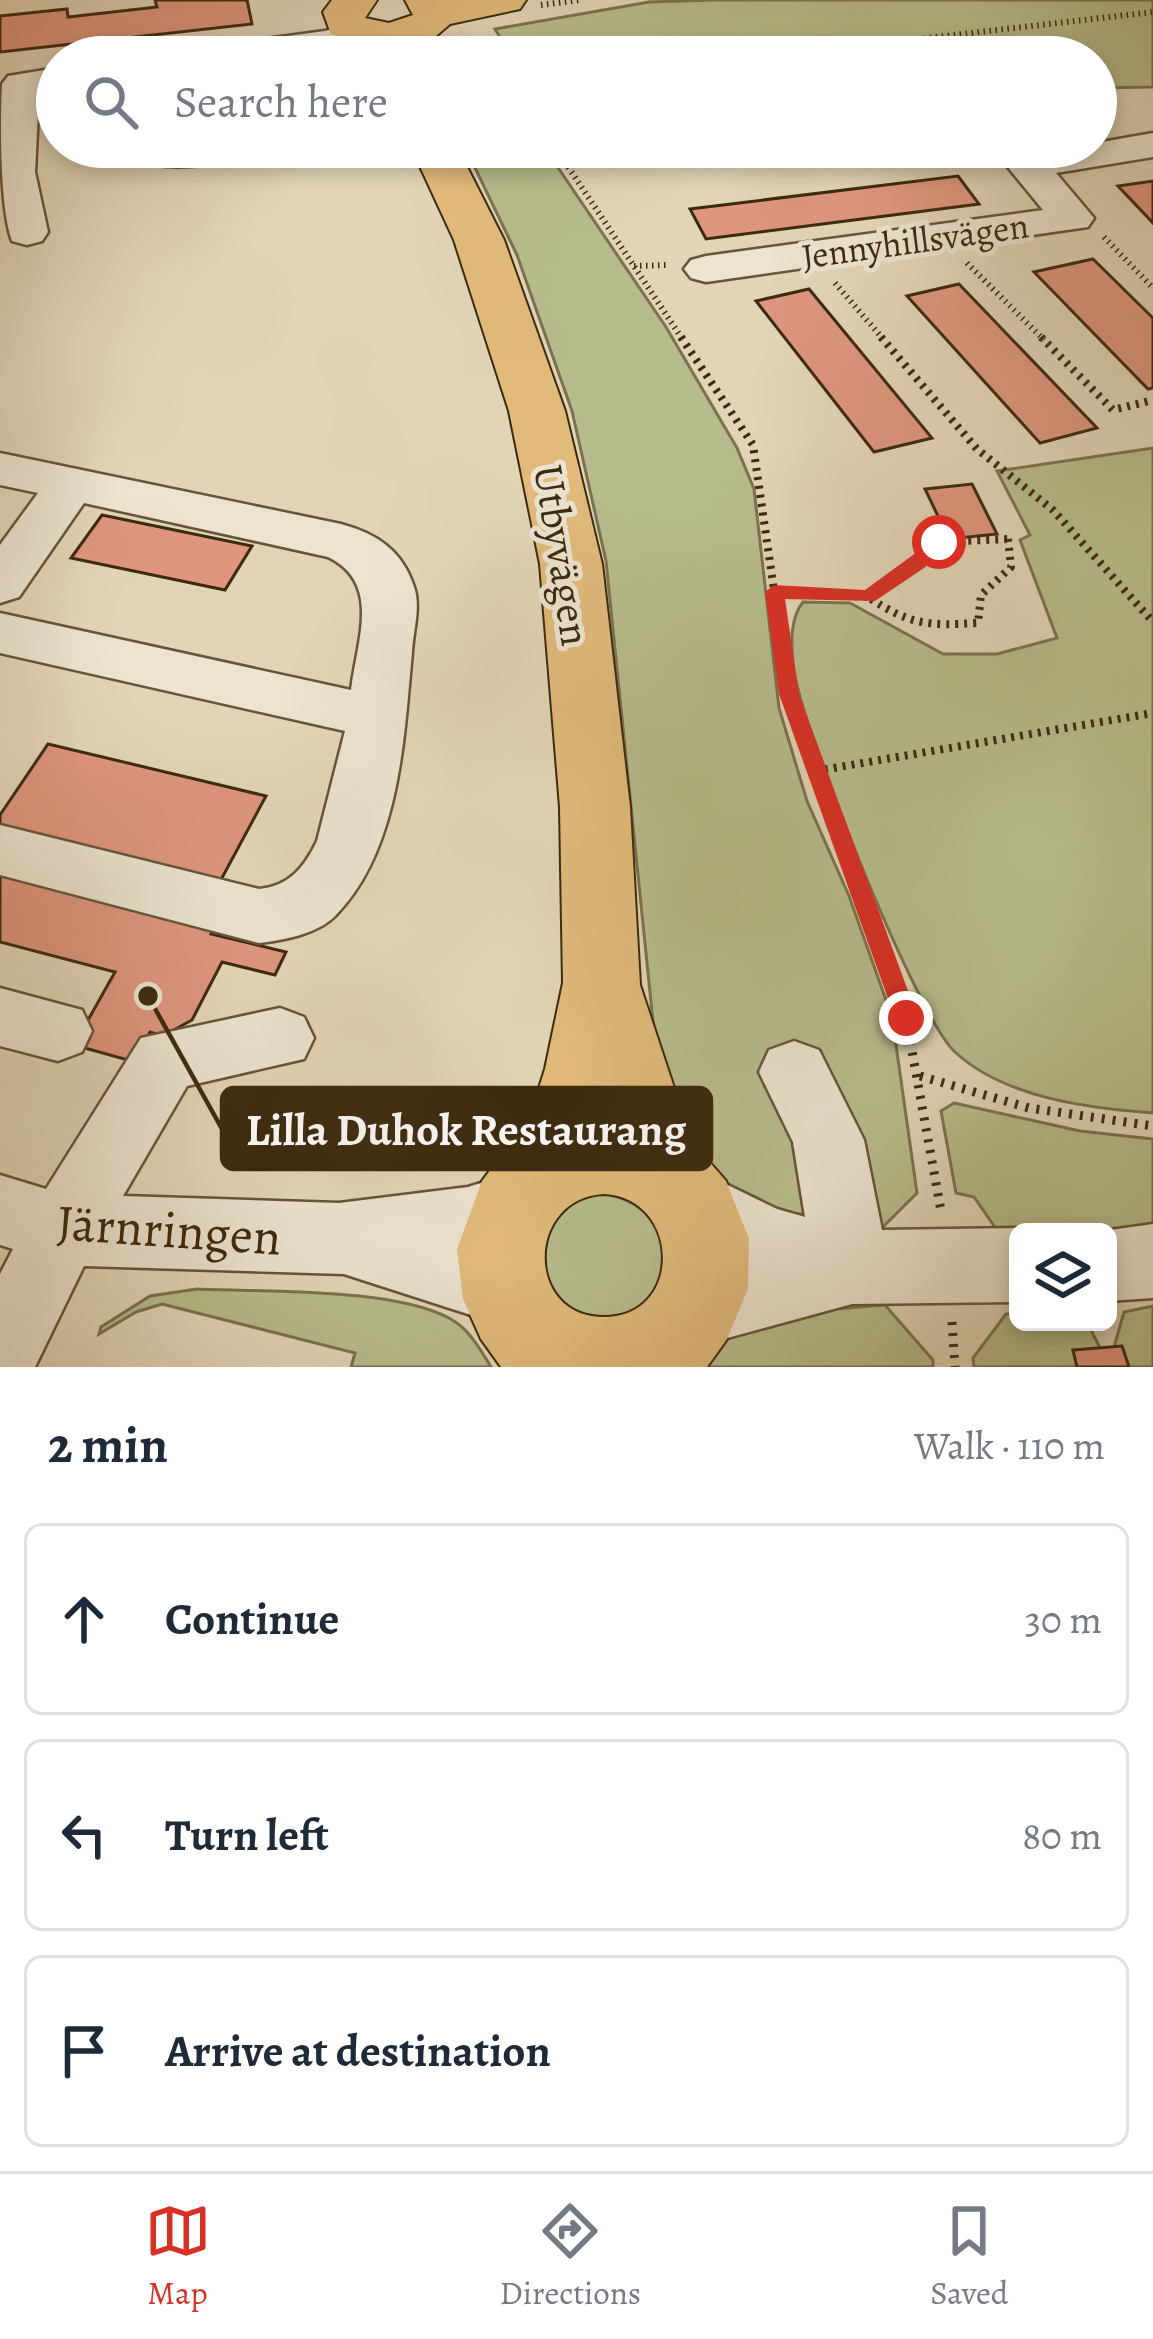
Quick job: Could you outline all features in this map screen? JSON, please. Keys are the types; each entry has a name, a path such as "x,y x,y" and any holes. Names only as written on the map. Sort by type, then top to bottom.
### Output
{"main road":[{"path":"391,19 506,0"},
{"name":"Utbyvägen","path":"444,168 479,240 537,411 572,564 595,807 602,983 585,1069 525,1271"},
{"name":"Utbyvägen","path":"602,983 641,1112 710,1255 708,1282 666,1342"},
{"path":"666,1342 618,1362 584,1360 552,1348 525,1271 585,1157 644,1164 681,1191"}],"street":[{"path":"332,36 391,19"},
{"path":"26,84 16,172 27,232"},
{"name":"Jennyhillsvägen","path":"1117,151 1153,145"},
{"name":"Jennyhillsvägen","path":"1029,168 1073,218"},
{"name":"Jennyhillsvägen","path":"706,269 1073,218"},
{"path":"0,469 340,542 370,554 384,572 390,597 358,820 331,878 311,900 290,912 260,916 0,850"},
{"path":"0,584 71,484"},
{"path":"0,633 373,716"},
{"path":"0,1354 32,1220 165,1060 280,1038"},
{"path":"794,1072 828,1140 852,1267"},
{"path":"681,1191 763,1241 852,1267 1009,1265"},
{"name":"Järnringen","path":"32,1220 339,1239 525,1271"},
{"path":"1117,1263 1153,1261"},
{"path":"666,1342 852,1267"}],"path":[{"path":"941,36 1153,11"},
{"path":"568,168 753,445 789,694 906,1018 943,1224"},
{"path":"1073,218 1102,236 1153,288"},
{"path":"940,236 1113,410 1153,400"},
{"path":"811,255 977,449 1052,510 1153,622"},
{"path":"774,592 868,597 902,620 935,626 978,623 981,595 1011,567 1008,539 939,542 918,564 868,597"},
{"path":"816,770 1153,713"},
{"path":"920,1076 952,1078 1006,1102 1082,1120 1153,1126"},
{"path":"951,1308 955,1367"}],"green space":[{"path":"1153,0 1153,87 1117,88 1117,36 499,36 495,29 649,2"},
{"path":"475,168 558,168 666,327 737,448 754,489 779,708 807,801 849,896 892,1017 917,1193 883,1227 734,1204 688,1148 657,1061 606,561 572,411 517,255"},
{"path":"1153,448 1153,1113 1075,1104 1022,1090 975,1068 955,1052 914,985 861,866 800,695 792,640 803,602 850,603 943,654 997,654 1057,638 1020,540 1030,535 997,471"},
{"path":"954,1103 1080,1131 1153,1139 1153,1228 1117,1229 1117,1223 1009,1223 1009,1233 999,1233 974,1197 956,1193 941,1111"},
{"path":"593,1193 628,1201 650,1218 662,1241 663,1267 655,1290 638,1309 615,1319 580,1315 546,1291 546,1230 560,1212"},
{"path":"197,1289 332,1294 404,1303 457,1323 491,1367 351,1367 355,1353 162,1304 136,1312 99,1334 101,1327 150,1296"},
{"path":"885,1305 933,1360 933,1367 689,1367 730,1336 754,1326 806,1313"},
{"path":"1153,1306 1153,1367 1129,1367 1122,1347 1114,1347 1124,1312"},
{"path":"1006,1314 1009,1331 1092,1331 1100,1348 1073,1350 1077,1367 974,1367 973,1358"}],"building":[{"path":"155,0 247,0 252,24 144,36 36,36 36,48 0,52 0,16 67,9 68,17 157,7"},
{"path":"958,176 979,204 706,239 690,209"},
{"path":"1153,181 1153,223 1118,186"},
{"path":"1093,259 1153,318 1153,388 1148,389 1034,272"},
{"path":"959,284 1097,428 1040,443 907,296"},
{"path":"809,289 932,438 874,452 756,301"},
{"path":"972,484 997,534 949,539 925,489"},
{"path":"102,515 252,546 225,590 71,558"},
{"path":"48,744 266,796 216,889 0,834 0,815"},
{"path":"0,875 286,952 275,975 222,962 192,1020 163,1036 150,1032 135,1062 74,1045 115,972 0,942"},
{"path":"1122,1346 1129,1367 1077,1367 1073,1350"}],"place":[{"name":"Lilla Duhok Restaurang","path":"148,996"}],"route":[{"path":"906,1018 789,694 774,592 868,597 918,564 939,542"}]}
